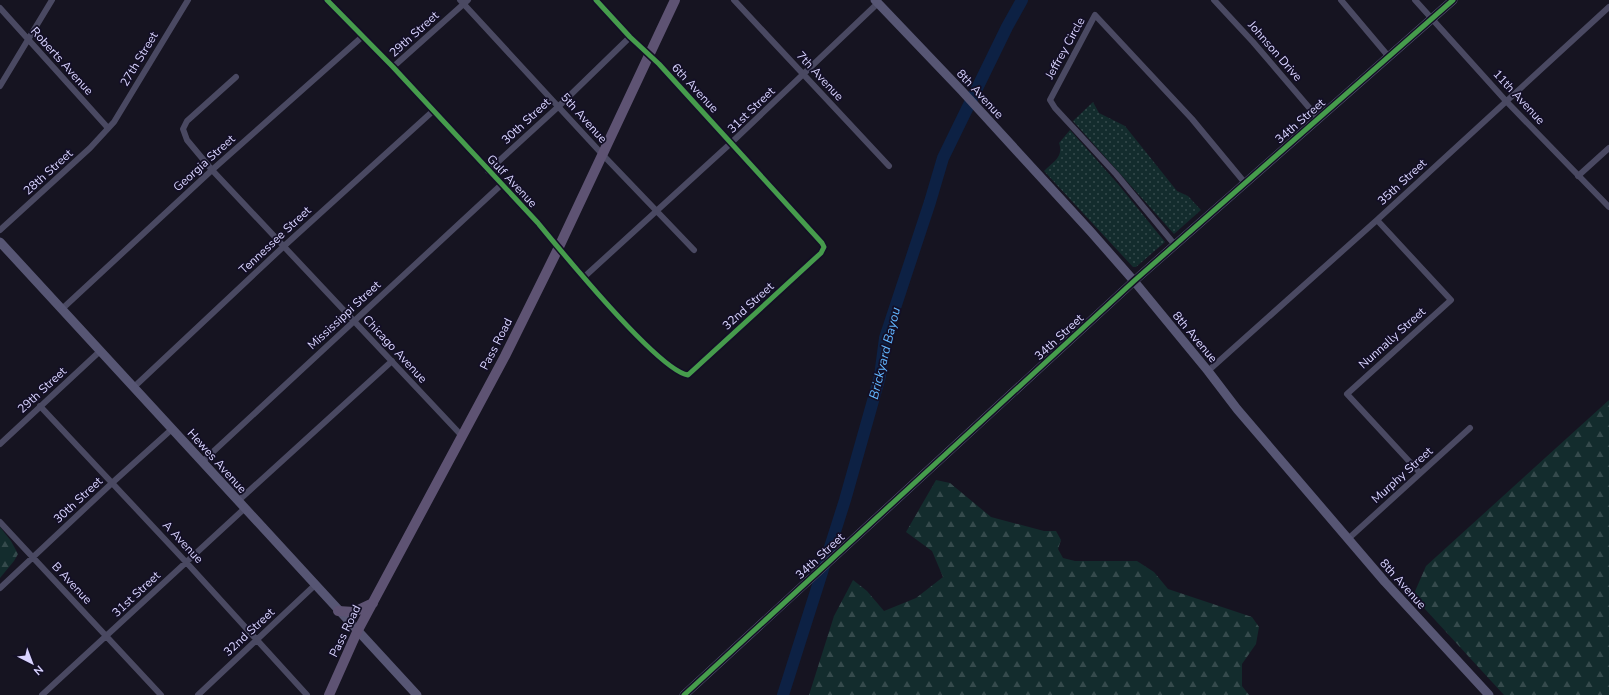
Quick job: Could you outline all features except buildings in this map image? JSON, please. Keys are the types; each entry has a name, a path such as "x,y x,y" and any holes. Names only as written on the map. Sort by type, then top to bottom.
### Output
{"main road":[{"name":"Pass Road","path":"329,695 357,632 462,436 558,250 675,0"},
{"path":"338,611 354,612 373,603"}],"street":[{"path":"0,86 52,0"},
{"name":"27th Street","path":"108,128 114,122 188,0"},
{"name":"Gulf Avenue","path":"327,0 364,36 538,224 558,250 583,278 648,346 671,367 683,374"},
{"name":"6th Avenue","path":"596,0 731,142 824,247"},
{"name":"7th Avenue","path":"734,0 889,166"},
{"name":"Johnson Drive","path":"1214,0 1253,42 1318,118"},
{"path":"1341,0 1389,57"},
{"name":"11th Avenue","path":"1415,0 1506,101 1609,207"},
{"name":"34th Street","path":"684,695 1134,281 1453,0"},
{"name":"29th Street","path":"393,67 464,1"},
{"name":"5th Avenue","path":"464,1 602,154 694,250"},
{"name":"31st Street","path":"583,278 731,142 877,1"},
{"name":"8th Avenue","path":"877,1 961,90 1134,281 1208,371 1237,409 1348,539 1421,622 1489,695"},
{"name":"35th Street","path":"1208,371 1377,220 1609,7"},
{"name":"Roberts Avenue","path":"0,8 108,128"},
{"name":"Jeffrey Circle","path":"1175,245 1116,174 1051,102 1050,97 1052,93 1095,15 1192,119 1245,183"},
{"name":"Georgia Street","path":"62,309 212,170 364,36"},
{"name":"30th Street","path":"488,171 559,106 630,37"},
{"name":"Chicago Avenue","path":"236,77 187,120 183,129 187,140 212,170 283,247 354,320 462,436"},
{"name":"Tennessee Street","path":"134,387 283,247 433,111"},
{"name":"28th Street","path":"0,230 90,148 108,128"},
{"path":"1578,176 1609,148"},
{"name":"Mississippi Street","path":"202,462 501,185"},
{"name":"Nunnally Street","path":"1377,220 1451,300 1347,394 1420,473"},
{"name":"Hewes Avenue","path":"0,242 62,309 99,352 134,387 357,632 417,695"},
{"name":"32nd Street","path":"683,374 688,375 821,253 824,247"},
{"name":"29th Street","path":"0,444 99,352"},
{"path":"238,501 392,362"},
{"name":"A Avenue","path":"40,406 186,562 307,695"},
{"name":"Murphy Street","path":"1348,539 1470,428"},
{"name":"30th Street","path":"0,588 172,429"},
{"name":"31st Street","path":"42,695 245,508"},
{"name":"B Avenue","path":"0,522 161,695"},
{"name":"32nd Street","path":"198,695 315,585"}],"green space":[{"path":"1093,102 1099,113 1125,126 1177,191 1188,196 1201,210 1174,234 1073,121"},
{"path":"1070,130 1118,184 1165,242 1136,267 1133,267 1044,171 1059,156 1059,143"},
{"path":"1609,400 1609,695 1504,695 1413,596 1426,566"},
{"path":"936,480 950,483 991,517 1044,531 1056,531 1061,540 1058,549 1063,558 1075,561 1137,561 1154,572 1168,589 1252,617 1259,627 1256,644 1242,664 1242,686 1249,695 809,695 834,616 853,580 867,591 884,611 916,598 943,577 932,551 906,532"},
{"path":"0,527 11,541 18,554 0,578"}],"waterway":[{"name":"Brickyard Bayou","path":"783,695 845,500 880,376 885,338 943,158 1007,27 1022,0"}],"cycle path":[{"path":"327,0 393,67 538,223 634,333 656,354 674,368 688,375 821,253 824,247 659,64 630,37 596,0"},
{"path":"684,695 1134,281 1453,0"}]}
